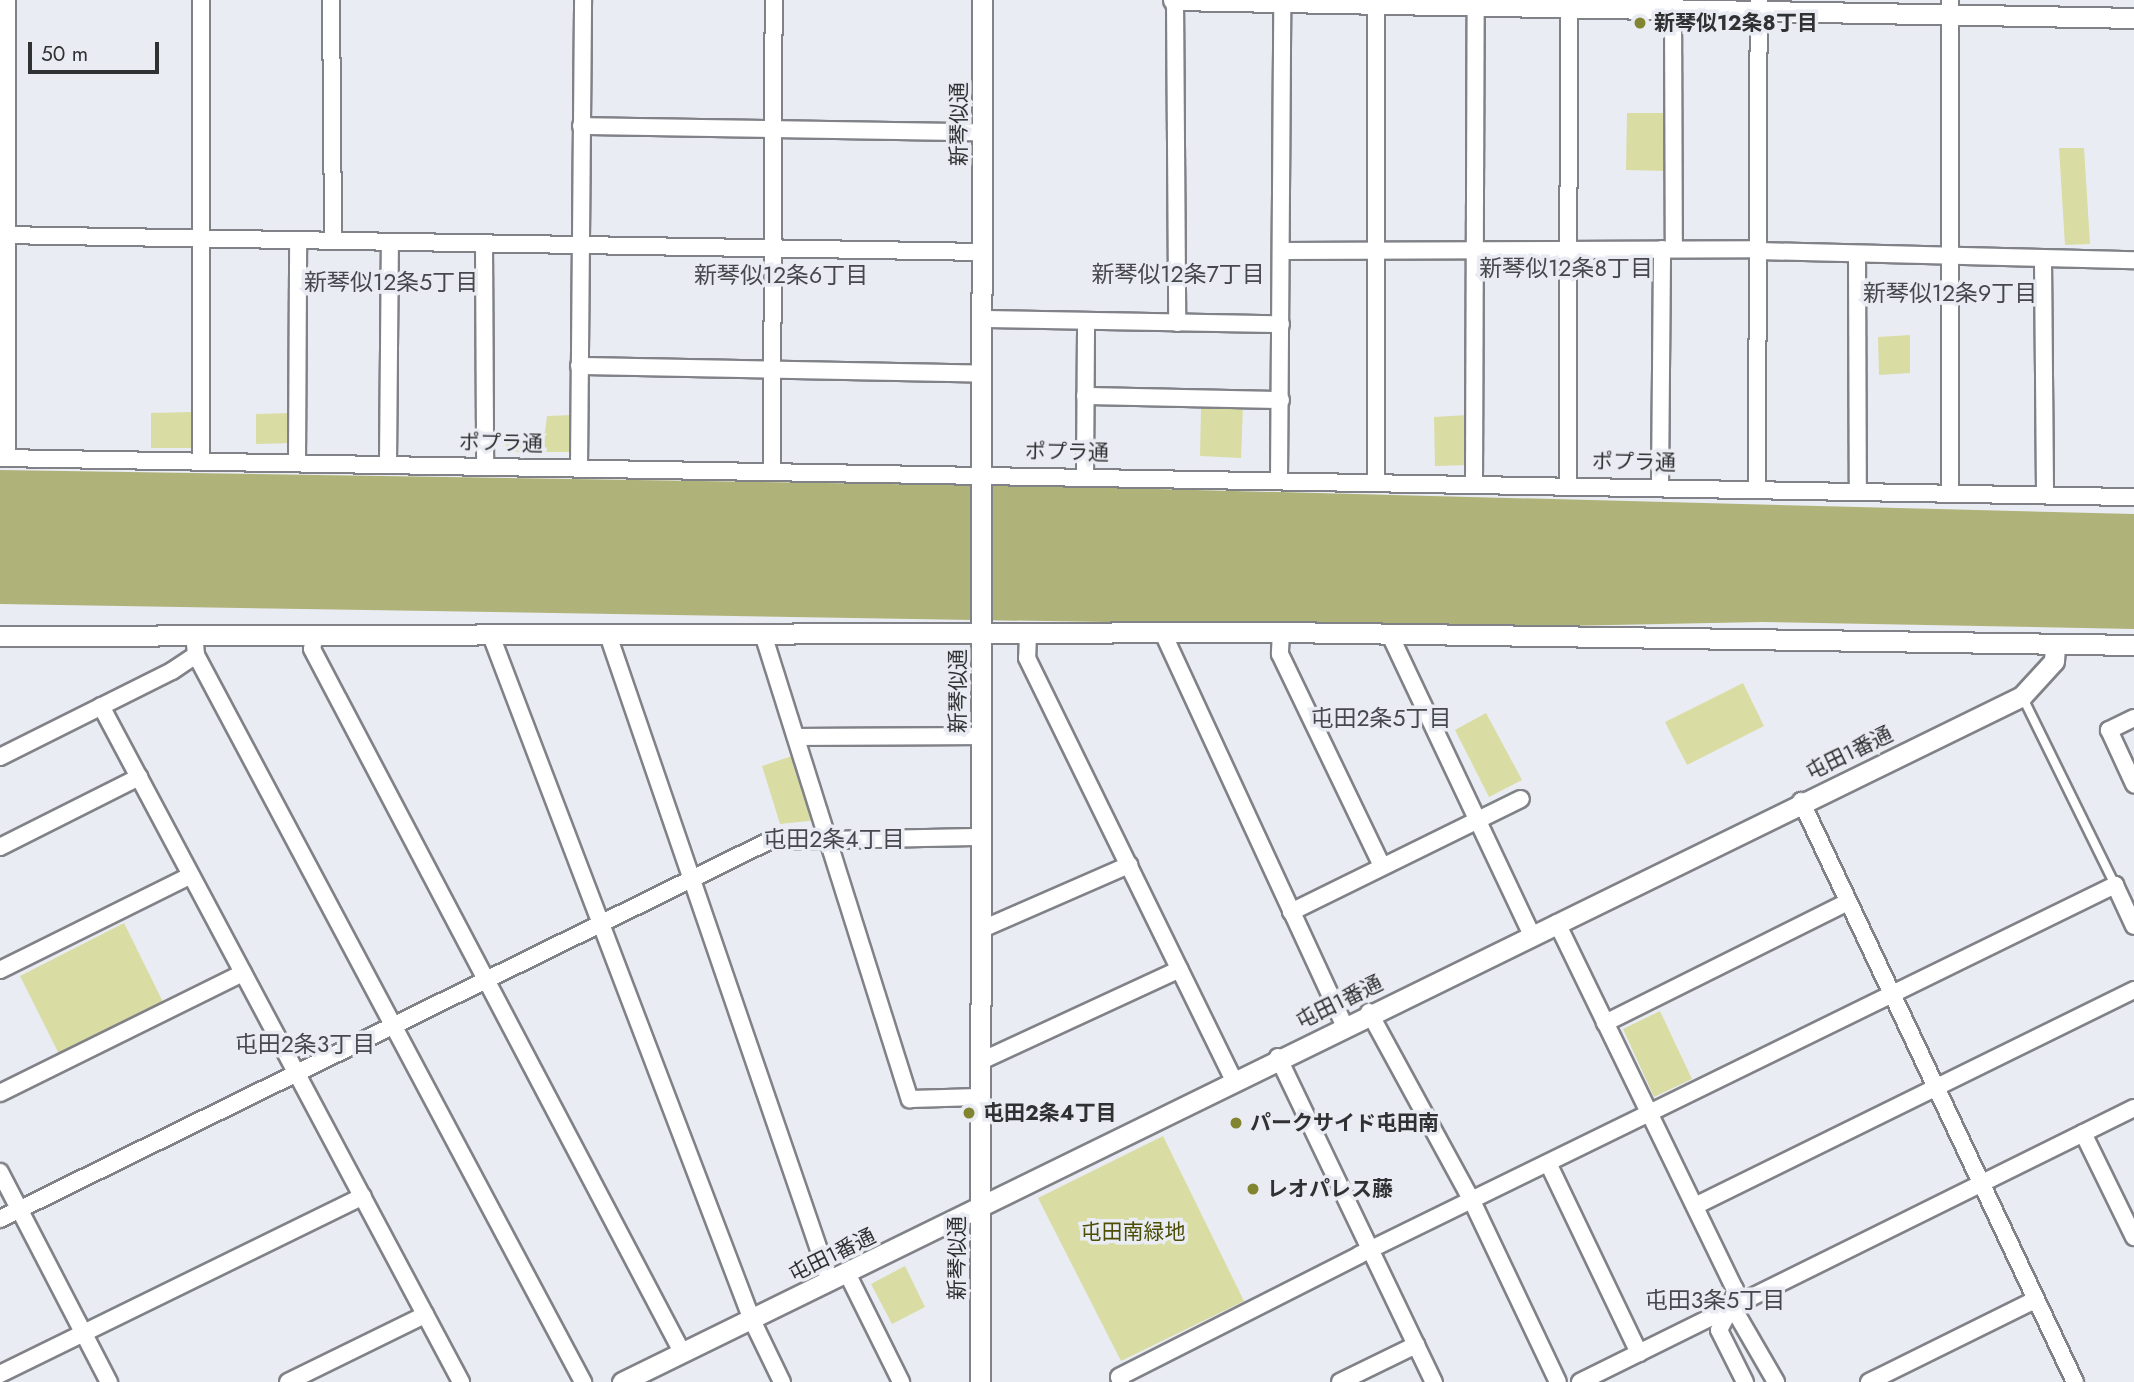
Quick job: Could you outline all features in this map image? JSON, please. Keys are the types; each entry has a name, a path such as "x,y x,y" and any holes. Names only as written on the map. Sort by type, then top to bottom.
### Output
{"street":[{"path":"4,458 7,0"},
{"path":"201,0 201,462"},
{"path":"331,0 333,241"},
{"path":"579,467 583,0"},
{"path":"772,470 774,0"},
{"name":"新琴似通","path":"980,1382 982,0"},
{"path":"1177,323 1174,0 1569,4 1673,9 1759,5 1950,7 2134,18"},
{"path":"1279,479 1282,251 1280,1"},
{"path":"1376,2 1376,482"},
{"path":"1568,484 1569,4"},
{"path":"1474,482 1476,5"},
{"path":"1757,488 1759,5"},
{"path":"1950,7 1950,491"},
{"path":"1660,485 1673,9"},
{"path":"581,126 981,132"},
{"path":"4,235 773,251 981,251"},
{"path":"297,463 298,240"},
{"path":"388,463 390,242"},
{"path":"484,245 485,466"},
{"path":"1282,251 1668,249 2043,260 2134,260"},
{"path":"1857,255 1858,489"},
{"path":"2043,260 2045,494"},
{"path":"981,319 1281,324"},
{"path":"1085,475 1086,321"},
{"path":"579,366 981,374"},
{"path":"1085,396 1281,400"},
{"name":"ポプラ通","path":"4,458 1660,485 2134,497"},
{"path":"1281,632 1280,654 1382,866"},
{"path":"0,636 195,645 315,635 492,638 608,635 1281,632 2134,645"},
{"path":"1163,633 1290,912 1345,1025"},
{"path":"763,634 798,737 910,1099 979,1097"},
{"path":"1028,634 1027,658 1234,1081"},
{"path":"315,635 312,649 682,1352"},
{"path":"608,635 691,882 838,1278 901,1382"},
{"path":"1390,635 1474,821 1532,934"},
{"path":"492,638 751,1320 782,1382"},
{"path":"0,757 101,706 195,645"},
{"path":"195,645 583,1382"},
{"name":"屯田1番通","path":"622,1382 838,1278 1369,1012 2022,696 2054,661 2055,645"},
{"path":"101,706 461,1382"},
{"path":"2134,718 2109,730 2134,783"},
{"path":"798,737 981,736"},
{"path":"0,847 139,777"},
{"path":"1290,912 1521,799"},
{"path":"1801,801 1979,1185 2075,1382"},
{"path":"0,1219 487,979 691,882 769,841 980,837"},
{"path":"980,930 1129,865"},
{"path":"0,970 191,875"},
{"path":"1121,1382 1118,1377 1371,1249 2115,885 2134,926"},
{"path":"1605,1023 1848,902"},
{"path":"1557,923 1735,1289 1732,1306 1719,1330 1745,1382"},
{"path":"979,1062 1180,969"},
{"path":"0,1093 243,973"},
{"path":"1695,1206 2134,990"},
{"path":"1369,1012 1472,1201 1558,1382"},
{"path":"1279,1057 1434,1382"},
{"path":"1580,1382 2134,1108"},
{"path":"2083,1133 2134,1237"},
{"path":"1548,1163 1639,1353"},
{"path":"0,1172 109,1382"},
{"path":"0,1374 363,1196"},
{"path":"1869,1382 2035,1300"},
{"path":"1732,1306 1776,1382"},
{"path":"288,1382 425,1315"},
{"path":"1340,1382 1416,1345"}],"lane":[{"path":"2022,696 2115,885"}],"green space":[{"path":"1627,113 1668,113 1667,171 1626,170"},
{"path":"2059,148 2084,148 2090,244 2065,245"},
{"path":"1910,335 1910,373 1879,375 1878,337"},
{"path":"1243,405 1241,458 1200,456 1201,406"},
{"path":"193,412 193,448 151,448 151,413"},
{"path":"292,413 292,443 256,444 256,414"},
{"path":"572,415 572,452 506,452 506,432 545,432 547,416"},
{"path":"1467,415 1468,465 1435,466 1434,417"},
{"path":"0,470 1080,487 2134,514 2134,629 1761,622 1468,628 0,604"},
{"path":"1743,683 1764,726 1687,765 1665,722"},
{"path":"1486,713 1522,780 1489,797 1455,730"},
{"path":"798,754 818,820 780,824 762,766"},
{"path":"124,923 163,1002 59,1054 20,976"},
{"path":"1660,1011 1692,1079 1654,1097 1623,1029"},
{"name":"屯田南緑地","path":"1163,1136 1244,1301 1121,1361 1038,1198"},
{"path":"905,1266 925,1307 892,1324 871,1284"}],"place":[{"name":"新琴似12条8丁目","path":"1640,23"},
{"name":"屯田2条4丁目","path":"969,1113"},
{"name":"パークサイド屯田南","path":"1236,1123"},
{"name":"レオパレス藤","path":"1253,1189"}],"district":[{"name":"新琴似12条8丁目","path":"1566,268"},
{"name":"新琴似12条7丁目","path":"1178,274"},
{"name":"新琴似12条6丁目","path":"781,275"},
{"name":"新琴似12条5丁目","path":"391,282"},
{"name":"新琴似12条9丁目","path":"1950,293"},
{"name":"屯田2条5丁目","path":"1381,718"},
{"name":"屯田2条4丁目","path":"834,839"},
{"name":"屯田2条3丁目","path":"305,1044"},
{"name":"屯田3条5丁目","path":"1715,1300"}]}
